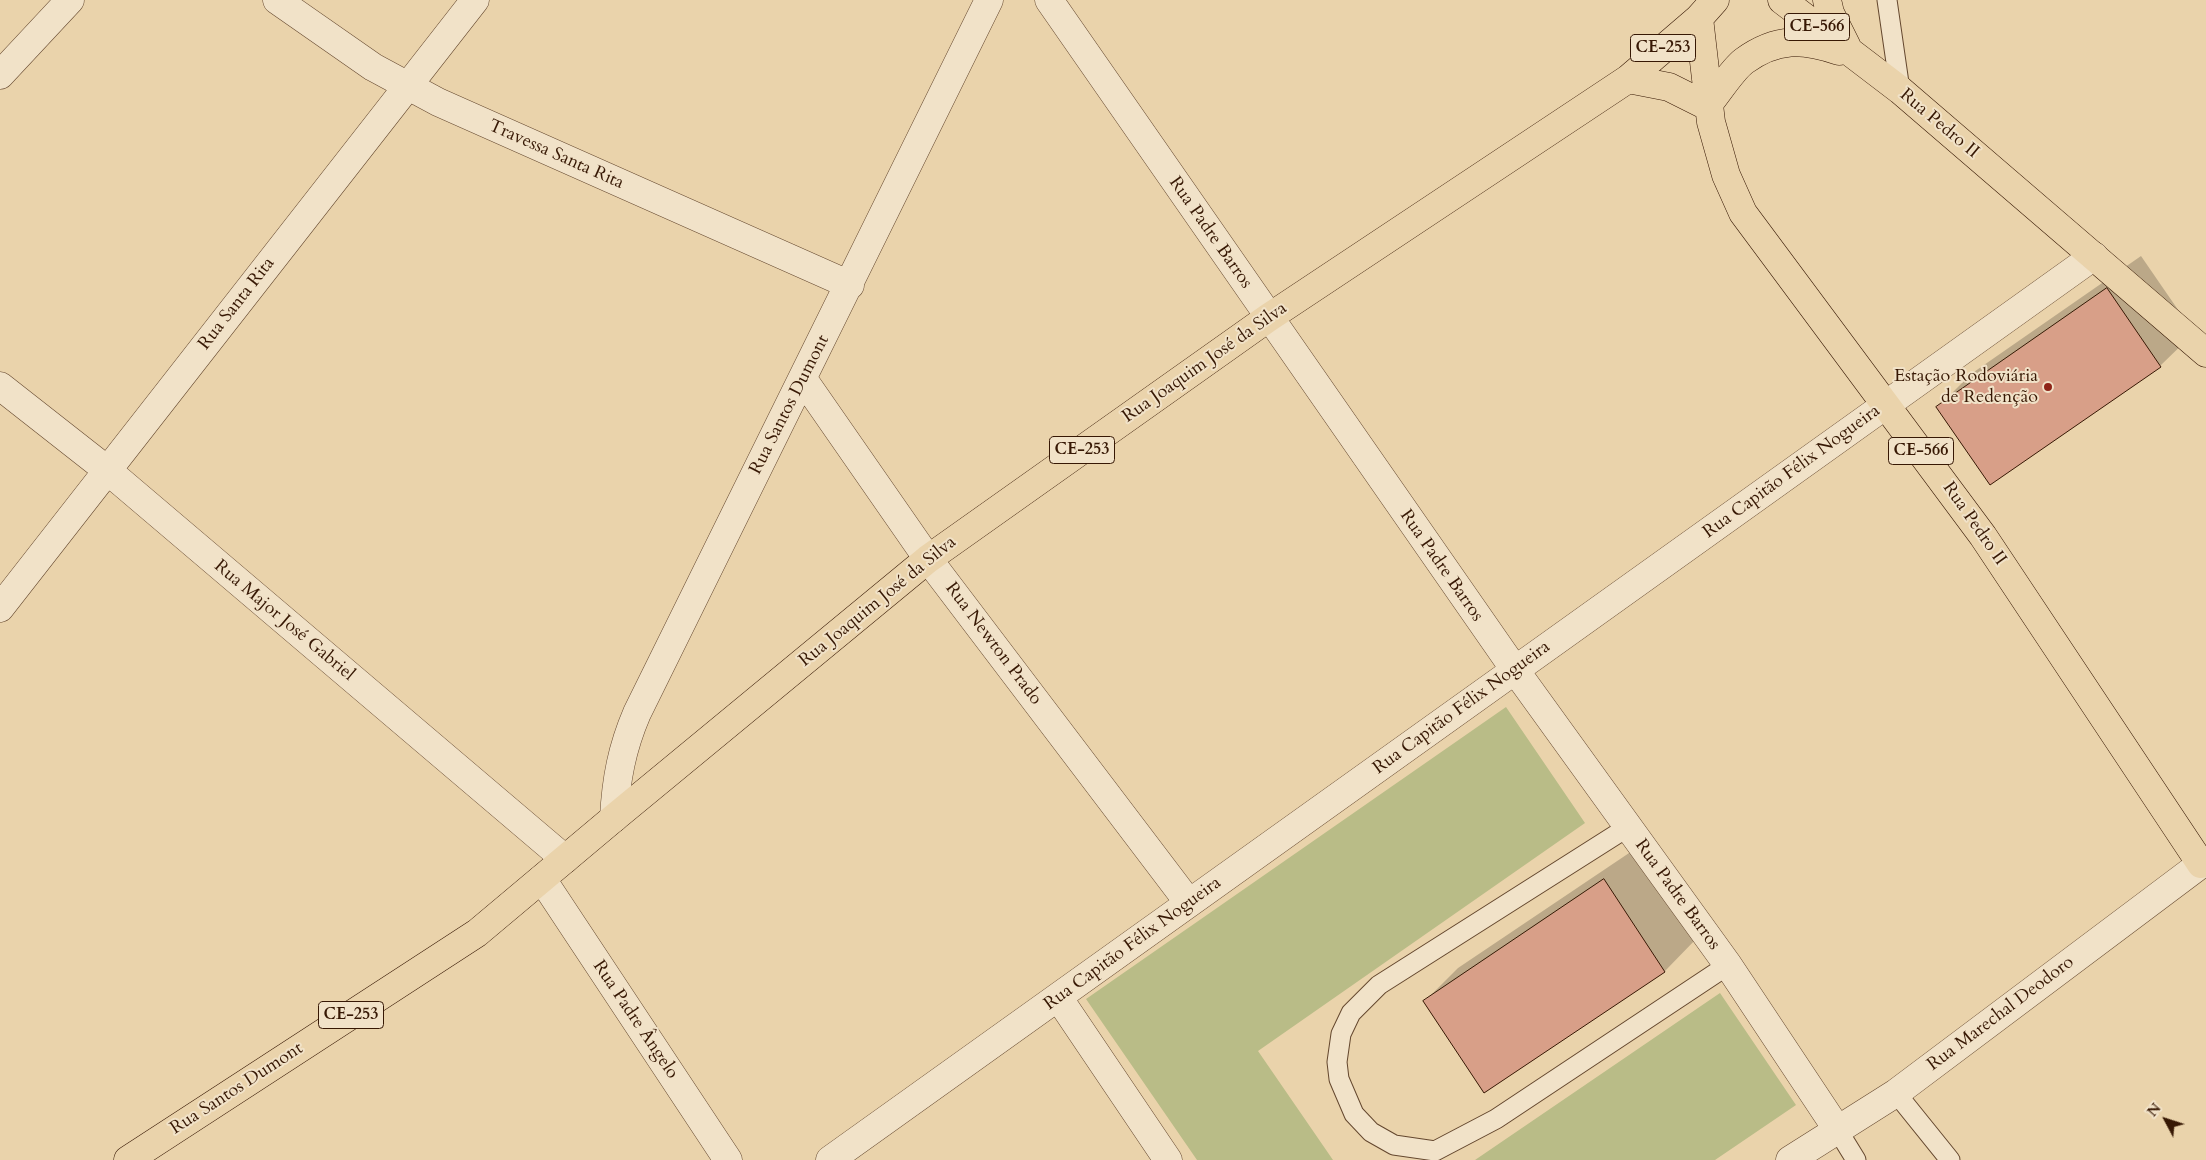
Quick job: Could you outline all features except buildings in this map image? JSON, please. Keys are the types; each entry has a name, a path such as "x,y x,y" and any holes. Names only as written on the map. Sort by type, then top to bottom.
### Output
{"main road":[{"name":"CE-566","path":"1782,0 1851,54"},
{"path":"1827,0 1830,13 1851,54"},
{"name":"Rua Joaquim José da Silva","path":"565,859 928,559 1268,318 1628,79 1702,6"},
{"name":"Rua Pedro II","path":"1702,6 1708,106 1726,175 1743,213 1887,404 1983,536 2203,862"},
{"path":"1628,79 1669,87 1708,106 1743,61 1781,42 1812,42 1851,54"},
{"name":"Rua Pedro II","path":"1851,54 1900,90 2206,353"},
{"name":"Rua Santos Dumont","path":"128,1160 477,933 565,859"}],"street":[{"path":"0,75 70,0"},
{"name":"Travessa Santa Rita","path":"277,0 373,67 447,106 850,284"},
{"name":"Rua Santa Rita","path":"0,608 475,0"},
{"name":"Rua Santos Dumont","path":"614,818 617,775 625,739 694,595 804,379 989,0"},
{"name":"Rua Padre Barros","path":"1049,0 1268,318 1515,670 1728,965 1837,1129"},
{"name":"Rua Capitão Félix Nogueira","path":"830,1160 2094,256"},
{"name":"Rua Newton Prado","path":"804,379 928,559 1190,903"},
{"name":"Rua Major José Gabriel","path":"0,386 107,470 565,859"},
{"name":"Rua Marechal Deodoro","path":"1790,1160 1896,1092 2203,862"},
{"name":"Rua Padre Ângelo","path":"542,880 728,1160"},
{"path":"1058,997 1168,1160"}],"lane":[{"path":"1887,0 1900,90"},
{"path":"1628,827 1379,985 1351,1013 1341,1034 1337,1062 1339,1079 1354,1114 1371,1132 1394,1145 1435,1151 1496,1119 1728,965"},
{"path":"1896,1092 1950,1160"},
{"path":"1837,1129 1856,1160"}],"green space":[{"path":"1506,707 1585,823 1258,1051 1333,1160 1197,1160 1086,999"},
{"path":"1720,993 1796,1105 1715,1160 1475,1160"}],"place":[{"name":"Estação Rodoviária de Redenção","path":"2048,387"}]}
